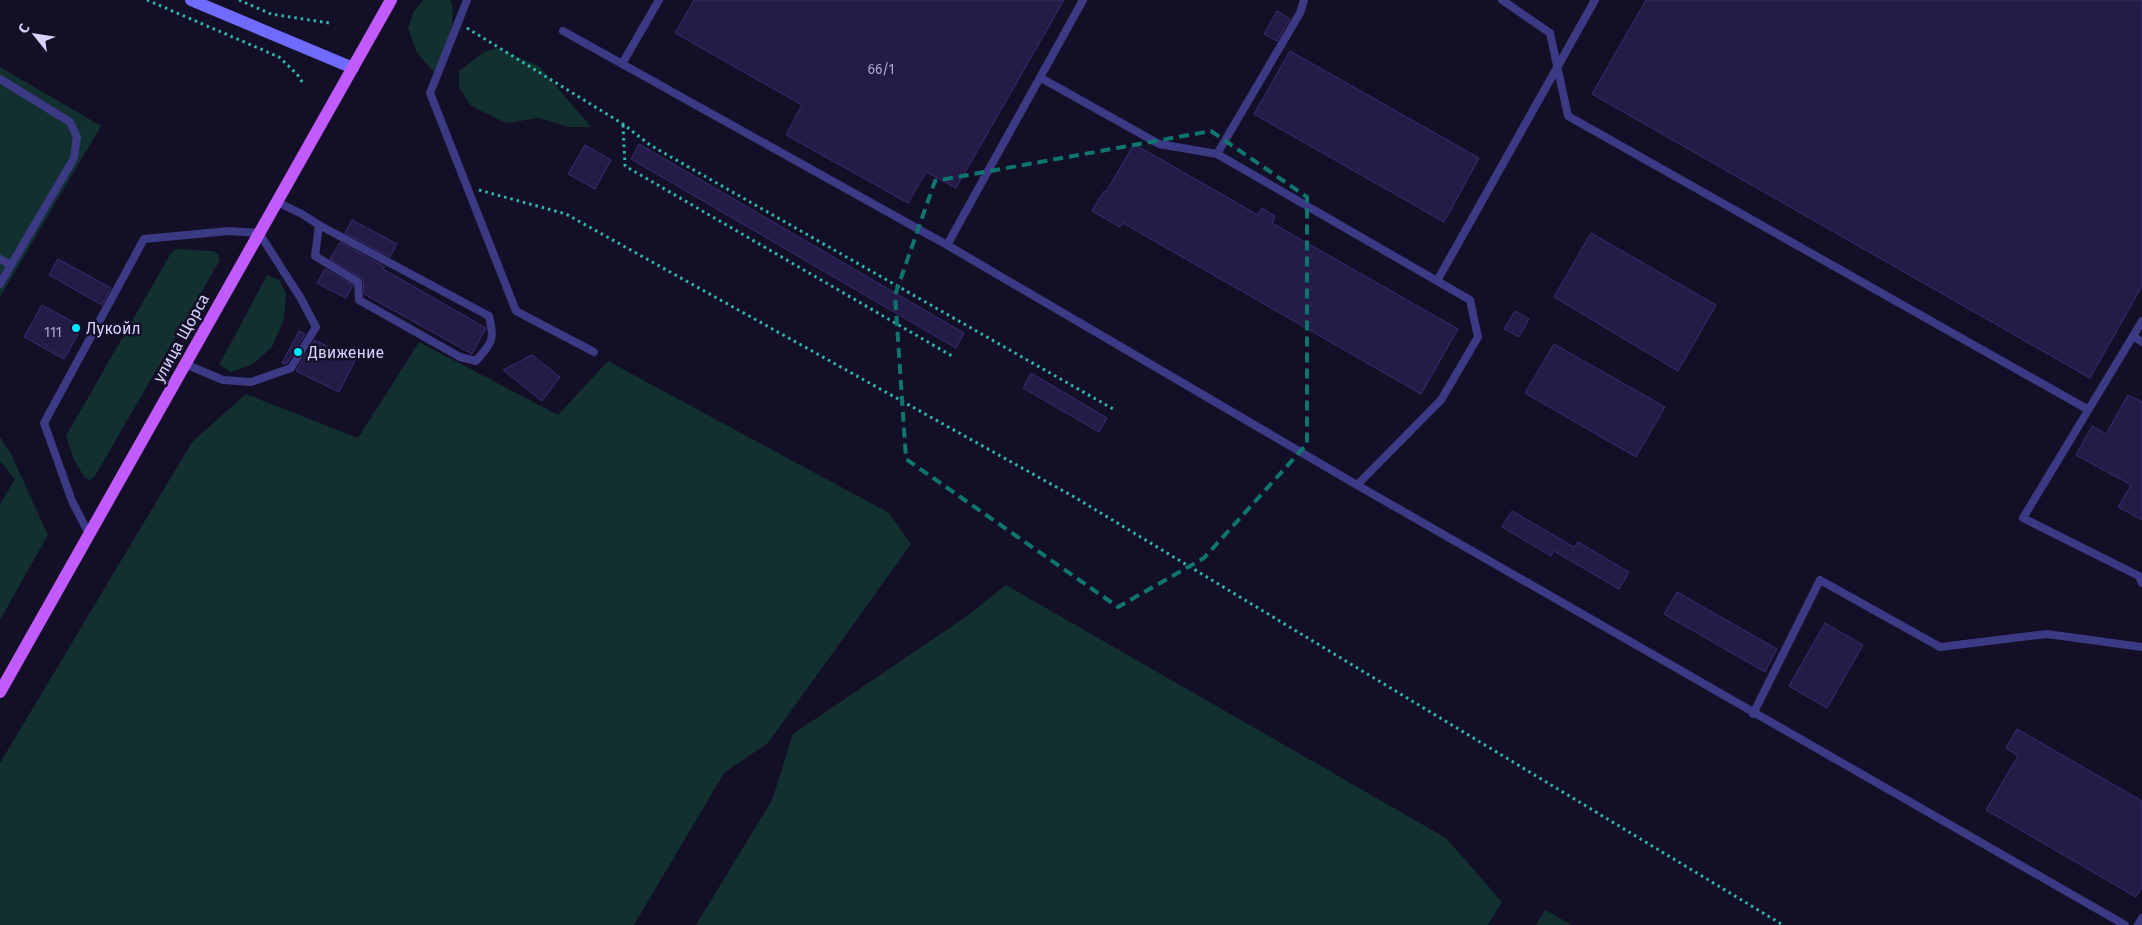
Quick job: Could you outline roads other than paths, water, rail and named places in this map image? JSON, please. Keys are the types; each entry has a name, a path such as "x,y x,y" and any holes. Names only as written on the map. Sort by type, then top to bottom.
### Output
{"main road":[{"path":"191,0 353,68"},
{"name":"улица Щорса","path":"0,692 391,0"}],"lane":[{"path":"467,0 430,93 516,311 594,352"},
{"path":"622,64 659,0"},
{"path":"947,245 1083,0"},
{"path":"1217,154 1300,13 1304,0"},
{"path":"1502,0 1550,33 1568,116 2088,409"},
{"path":"1437,281 1595,0"},
{"path":"563,31 947,245 1753,714 2125,925"},
{"path":"1041,78 1159,144 1217,154 1470,300 1478,336 1441,400 1357,485"},
{"path":"0,79 70,122 77,137 74,158 0,284"},
{"path":"277,202 489,316 494,335 488,347 476,362 460,358 359,300 358,282 315,256 319,225"},
{"path":"89,534 72,501 44,423 144,239 229,231 259,233 300,297 316,327 291,368 251,382 223,380 185,364"},
{"path":"0,259 11,265"},
{"path":"2142,321 2023,518 2139,576 2142,583"},
{"path":"2133,336 2142,342"},
{"path":"1753,714 1820,580 1940,647 2047,634 2142,647"},
{"path":"2138,925 2142,918"}],"place":[{"name":"Лукойл","path":"76,328"},
{"name":"Движение","path":"298,352"}]}
